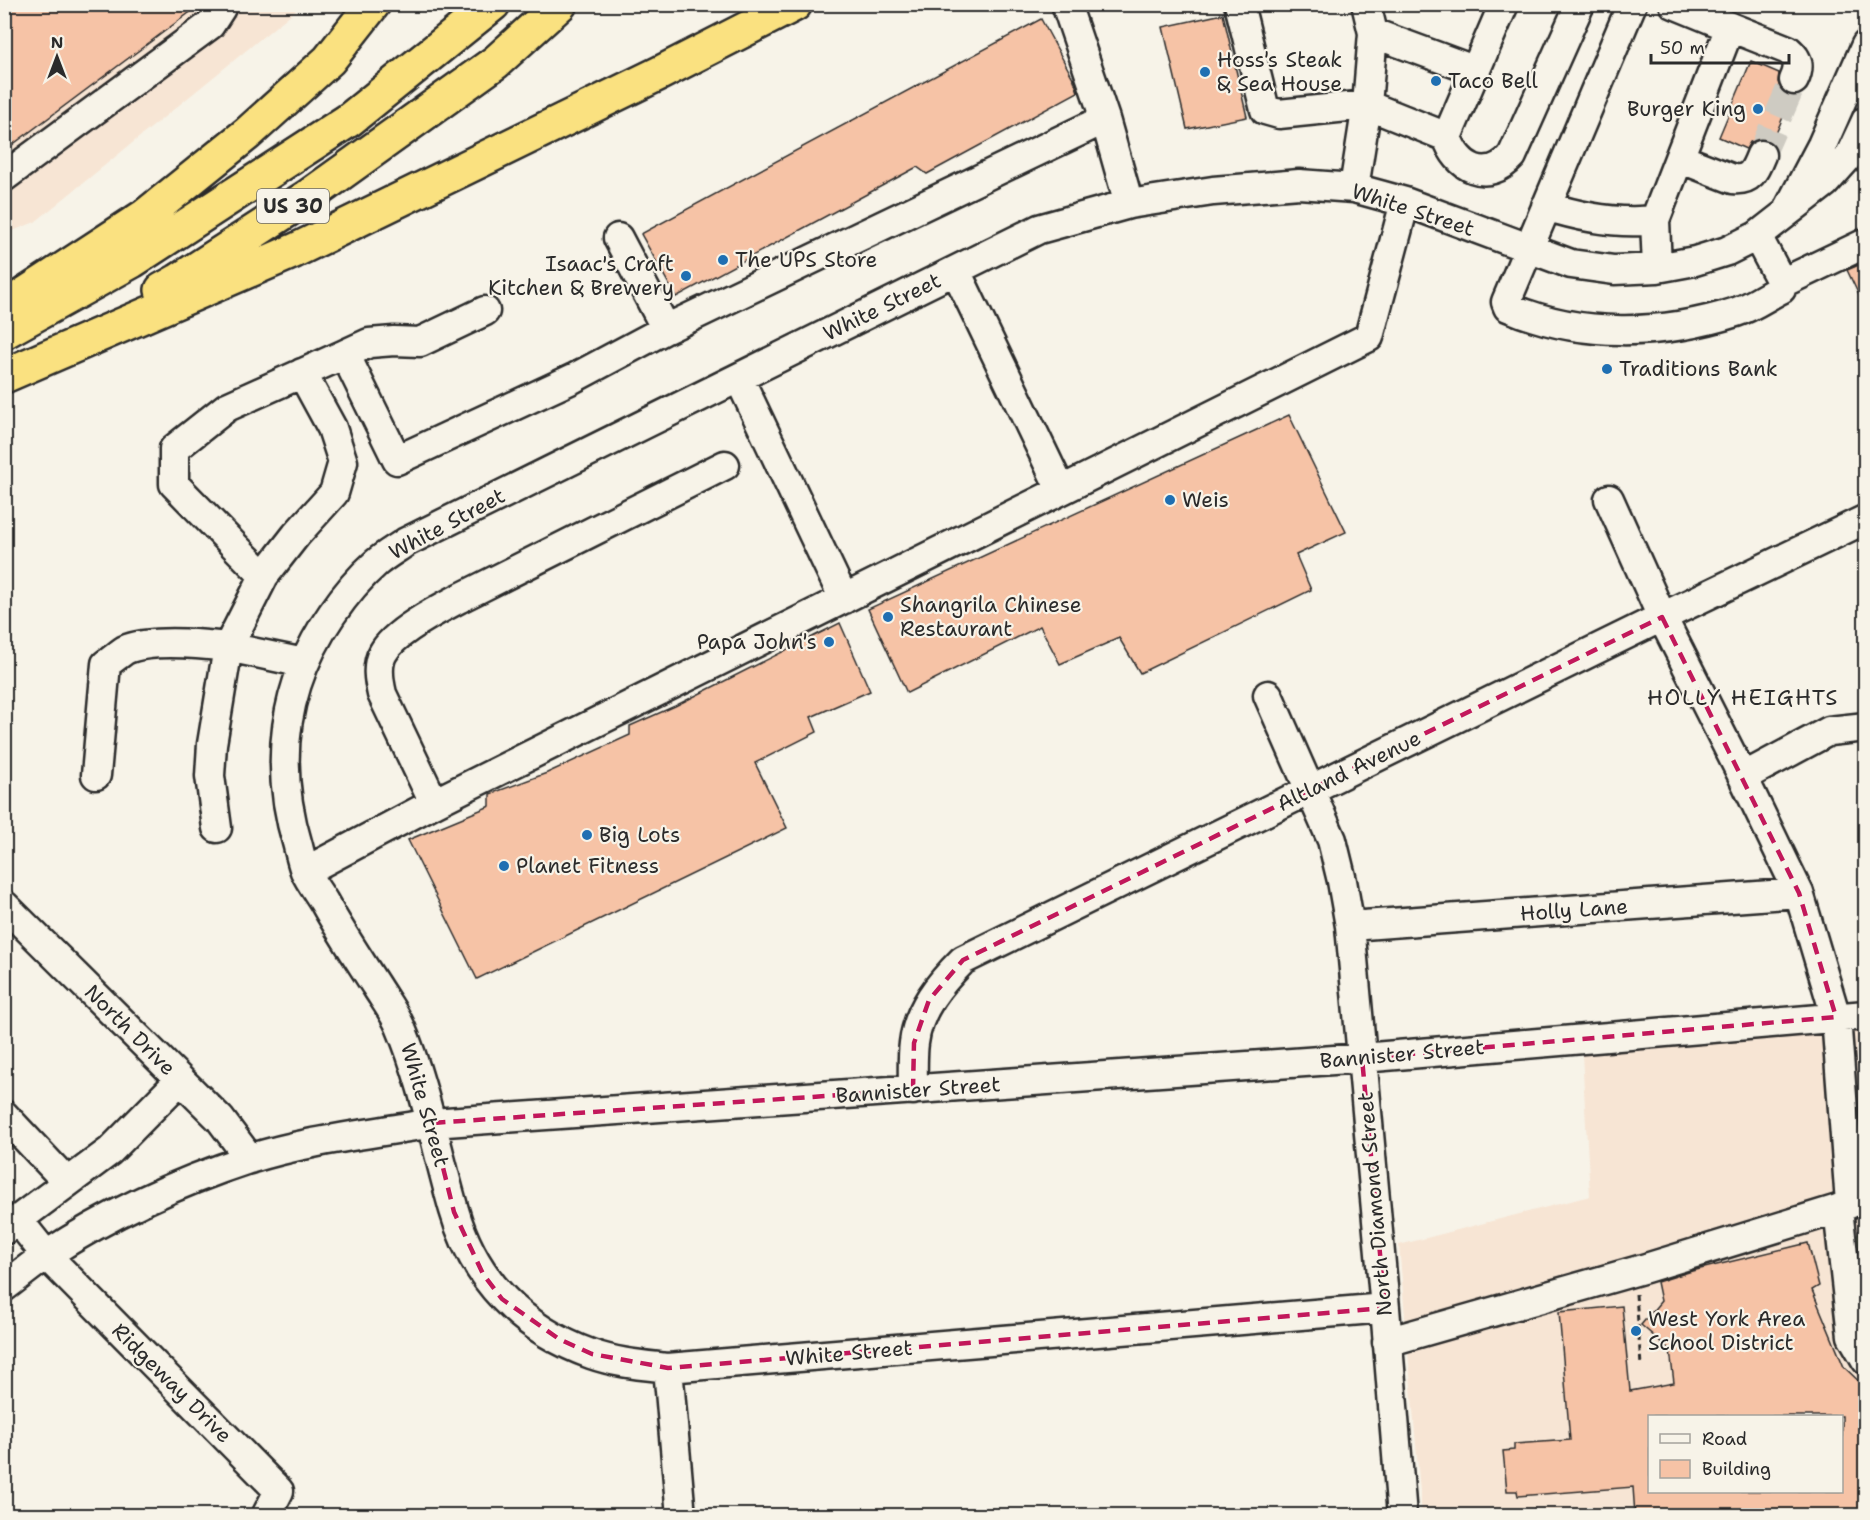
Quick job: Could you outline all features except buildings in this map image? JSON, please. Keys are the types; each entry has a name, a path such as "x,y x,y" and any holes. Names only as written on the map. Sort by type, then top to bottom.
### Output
{"highway":[{"path":"4,308 145,216 248,133 329,60 373,4"},
{"name":"US 30","path":"4,332 132,261 350,120 493,4"},
{"name":"US 30","path":"4,376 178,281 309,196 496,62 560,4"},
{"path":"4,376 294,251 649,78 795,4"}],"street":[{"path":"4,177 210,25 221,8 221,4"},
{"path":"1066,4 1105,119 1129,204"},
{"path":"1239,4 1265,110 1279,114 1367,105 1447,137"},
{"path":"1354,188 1367,105 1372,33 1366,4"},
{"path":"1498,6 1476,71 1447,137 1451,149 1458,158 1467,165 1484,171 1494,170 1504,165 1512,156 1580,4"},
{"path":"1632,4 1506,302 1508,307 1531,317 1570,326 1631,331 1677,326 1738,311 1781,289 1782,283 1757,236"},
{"path":"1674,4 1788,50 1798,62 1794,80"},
{"path":"1657,268 1655,220 1730,27"},
{"path":"1372,33 1476,71"},
{"name":"White Street","path":"1785,216 1822,145 1866,45"},
{"path":"345,354 397,460 574,378 666,329 1105,119"},
{"name":"White Street","path":"1385,1308 668,1368 630,1364 592,1354 559,1339 527,1319 502,1299 483,1274 467,1245 454,1212 414,1058 398,1020 337,926 306,871 292,826 286,787 285,742 292,698 304,663 325,624 348,592 377,562 406,542 1039,229 1129,204 1214,191 1299,184 1354,188 1405,202 1571,264 1614,270 1657,268 1695,261 1727,251 1757,236 1825,183 1850,154 1866,121"},
{"path":"1679,158 1741,180 1754,172 1761,155"},
{"path":"306,871 434,803 1368,337 1405,202"},
{"path":"1546,206 1600,218 1638,222 1655,220"},
{"path":"618,238 666,329"},
{"path":"1782,283 1866,243"},
{"path":"956,271 1061,490"},
{"path":"264,576 174,484 174,448 227,406 345,354 369,344 394,341 420,342 485,311"},
{"path":"217,828 210,776 212,744 228,647 264,576 296,535 334,493 343,462 332,428 302,373"},
{"path":"739,378 844,598"},
{"path":"434,803 382,694 379,680 382,653 391,643 427,617 460,598 725,465"},
{"path":"1609,499 1662,617 1743,777 1798,893 1836,1017 1851,1204 1847,1303 1852,1336 1866,1360"},
{"name":"Altland Avenue","path":"913,1090 914,1043 919,1020 934,992 963,960 1866,519"},
{"path":"96,775 106,664 126,650 159,643 201,644 228,647 304,663"},
{"name":"North Diamond Street","path":"1268,695 1332,840 1350,926 1402,1515"},
{"path":"1743,777 1829,730 1866,728"},
{"name":"Holly Lane","path":"1350,926 1798,893"},
{"name":"North Drive","path":"4,905 220,1119 250,1159"},
{"name":"Bannister Street","path":"4,1287 46,1255 95,1225 166,1191 250,1159 311,1144 432,1123 1362,1058 1866,1015"},
{"path":"46,1255 11,1225 110,1151 180,1080"},
{"path":"4,1115 67,1182"},
{"path":"1387,1342 1634,1271 1851,1204"},
{"name":"Ridgeway Drive","path":"46,1255 279,1491 266,1515"},
{"path":"668,1368 681,1515"}],"path":[{"path":"1634,1271 1641,1366"}],"highlighted area":[{"path":"1662,617 1799,893 1836,1017 1362,1058 1385,1308 668,1368 592,1354 559,1339 502,1299 483,1274 454,1212 432,1123 913,1090 914,1043 929,1000 963,960 989,946"}],"shaded area":[{"path":"5,5 302,5 35,222 5,234"},
{"name":"West York Area School District","path":"1865,1026 1865,1515 1422,1515 1399,1245 1590,1196 1582,1054"}],"green space":[{"path":"1865,1227 1865,1343 1855,1241"}],"tunnel":[{"path":"1761,155 1794,80"}],"place":[{"name":"Hoss's Steak & Sea House","path":"1205,72"},
{"name":"Taco Bell","path":"1436,81"},
{"name":"Burger King","path":"1758,109"},
{"name":"The UPS Store","path":"723,260"},
{"name":"Isaac's Craft Kitchen & Brewery","path":"686,276"},
{"name":"Traditions Bank","path":"1607,369"},
{"name":"Weis","path":"1170,500"},
{"name":"Shangrila Chinese Restaurant","path":"888,617"},
{"name":"Papa John's","path":"829,642"},
{"name":"Big Lots","path":"587,835"},
{"name":"Planet Fitness","path":"504,866"},
{"name":"West York Area School District","path":"1636,1331"}],"district":[{"name":"HOLLY HEIGHTS","path":"1743,697"}]}
